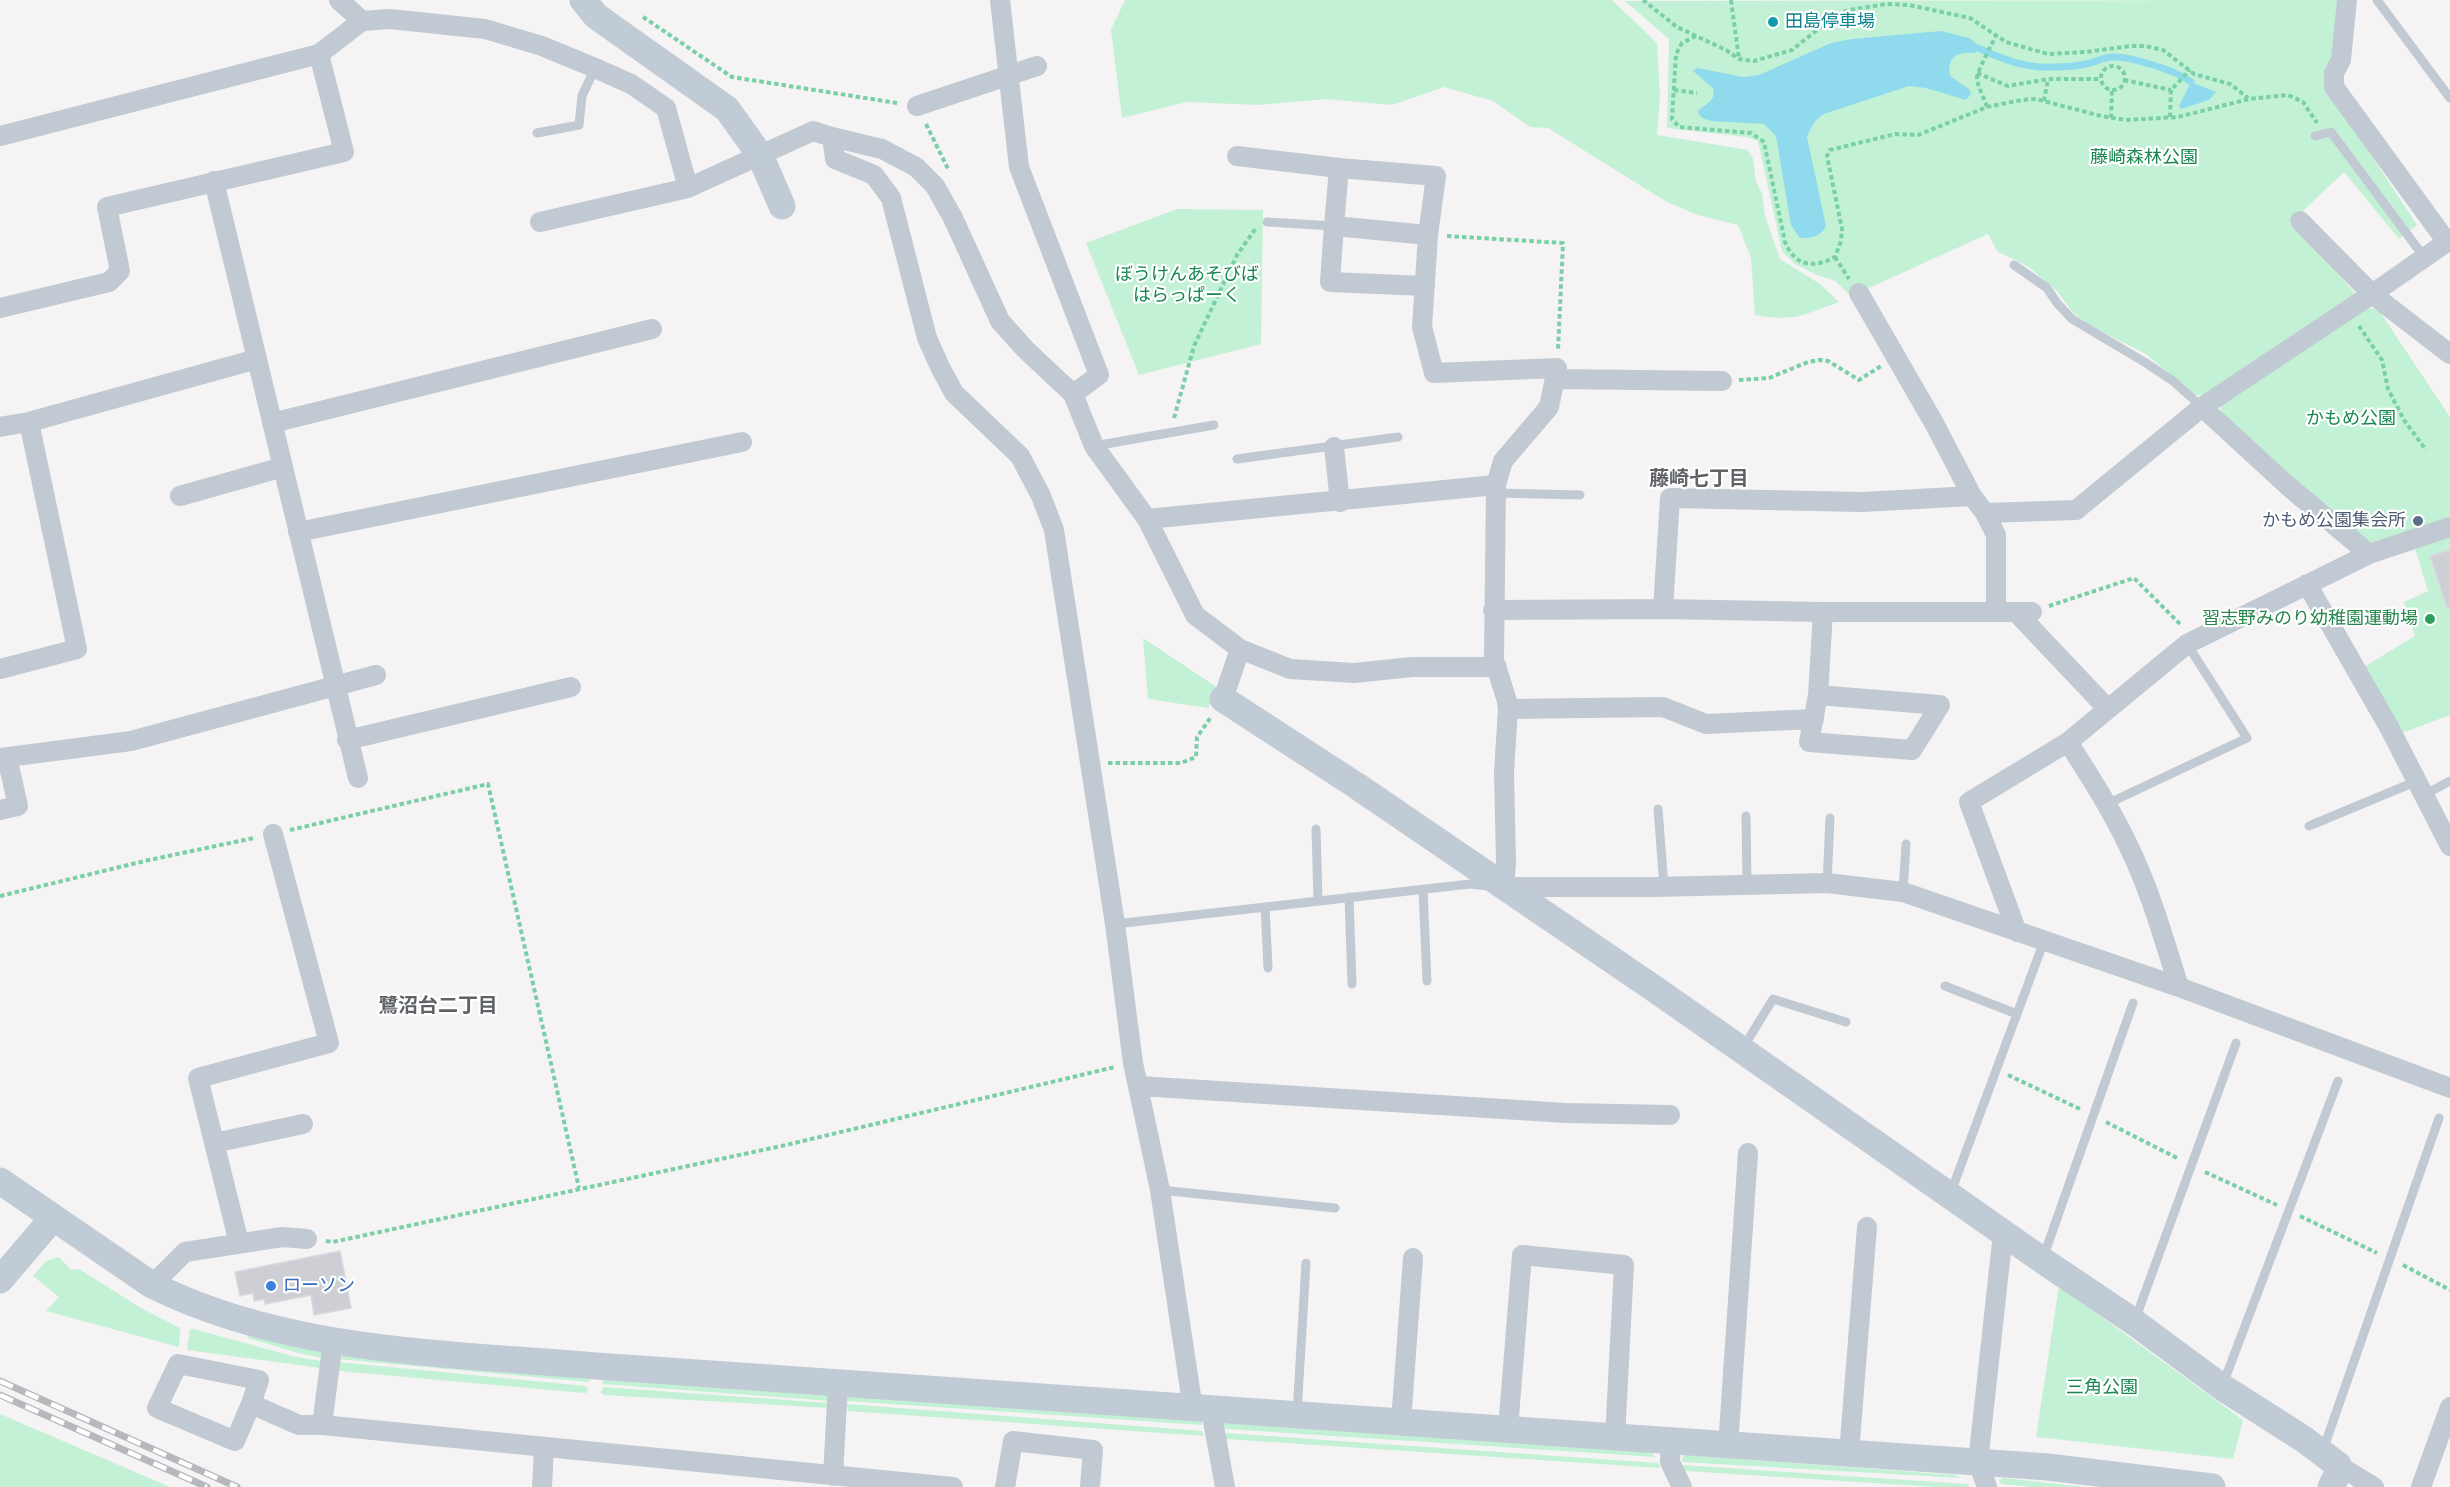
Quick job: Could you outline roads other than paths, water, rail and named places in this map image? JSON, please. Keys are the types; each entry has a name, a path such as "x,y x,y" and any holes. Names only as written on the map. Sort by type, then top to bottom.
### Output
{"street":[{"path":"339,0 362,21"},
{"path":"583,0 596,16 727,110 760,155 782,206"},
{"path":"1000,0 1019,167 1099,375 1073,394"},
{"path":"1985,513 2076,510 2202,407 2349,310 2448,241 2334,87 2334,73 2341,60 2347,0"},
{"path":"0,136 319,54 362,21 390,19 485,29 542,46 631,84 666,108 687,188"},
{"path":"0,308 109,282 120,271 107,207 345,152 319,54"},
{"path":"917,106 1037,66"},
{"path":"540,222 687,188 813,131 882,149 916,167 935,186 953,218 1000,321 1026,350 1073,394 1094,446 1147,519 1195,615 1240,649 1290,669 1354,673 1412,667 1497,667"},
{"path":"832,137 835,159 874,175 891,198 927,338 954,393 1020,456 1041,496 1054,530 1115,924 1133,1063 1161,1190 1202,1409 1225,1487"},
{"path":"1237,156 1436,176 1428,235 1422,327 1434,373 1556,373 1722,381"},
{"path":"1339,168 1330,282 1425,286"},
{"path":"214,181 357,778"},
{"path":"2300,221 2372,294 2450,354"},
{"path":"1334,226 1428,235"},
{"path":"1859,292 1996,535 1996,612"},
{"path":"272,423 652,329"},
{"path":"0,427 29,422 257,359"},
{"path":"1504,887 1506,863 1504,772 1508,701 1494,660 1496,489 1503,461 1549,407 1556,373"},
{"path":"2202,407 2288,486 2369,554"},
{"path":"0,669 77,649 29,422"},
{"path":"298,532 742,442"},
{"path":"1334,447 1340,502"},
{"path":"180,496 283,467"},
{"path":"1147,519 1496,489"},
{"path":"1663,609 1670,498 1862,502 1972,496"},
{"path":"2017,932 1969,802 2068,742 2107,708 2192,642 2369,554 2450,527"},
{"path":"2307,584 2389,727 2450,846"},
{"path":"1494,610 2024,612 2107,708"},
{"path":"1818,695 1940,705 1912,750 1809,741 1818,695 1823,612"},
{"path":"1240,649 1223,699 1357,786 2134,1322 2331,1468 2374,1487"},
{"path":"0,810 18,806 4,758 131,741 376,675"},
{"path":"347,740 571,687"},
{"path":"1508,710 1663,707 1706,724 1814,719"},
{"path":"2068,742 2107,804 2129,846 2159,924 2179,987"},
{"path":"239,1243 198,1078 329,1043 273,834"},
{"path":"1504,887 1664,887 1827,883 1903,892 2179,987 2450,1088"},
{"path":"1139,1086 1566,1113 1670,1115"},
{"path":"214,1143 303,1124"},
{"path":"1728,1447 1748,1153"},
{"path":"0,1181 152,1285 229,1318 333,1341 596,1366 1508,1429 1728,1447 1849,1453 1983,1475 2048,1467 2212,1487"},
{"path":"1,1276 53,1218"},
{"path":"1849,1453 1867,1227"},
{"path":"1983,1475 2003,1233"},
{"path":"152,1285 185,1252 282,1237 307,1239"},
{"path":"1508,1429 1522,1255 1624,1265 1615,1438"},
{"path":"1401,1422 1413,1258"},
{"path":"322,1425 333,1341"},
{"path":"178,1364 259,1380 251,1404 235,1441 157,1408 178,1364"},
{"path":"833,1476 838,1383"},
{"path":"251,1404 299,1425 322,1425 953,1487"},
{"path":"2421,1487 2450,1407"},
{"path":"1005,1487 1013,1442 1094,1450 1090,1487"},
{"path":"1671,1442 1670,1462 1682,1487"},
{"path":"542,1487 544,1447"}],"lane":[{"path":"2377,0 2450,98"},
{"path":"537,133 579,125 582,96 595,68"},
{"path":"2319,135 2331,132 2424,257"},
{"path":"1267,222 1334,226"},
{"path":"2014,265 2047,288 2072,319 2173,381 2202,407"},
{"path":"1094,446 1214,425"},
{"path":"1238,459 1398,437"},
{"path":"1496,489 1580,495"},
{"path":"2107,804 2247,738 2192,642"},
{"path":"2309,826 2421,788 2450,781"},
{"path":"1658,809 1664,887"},
{"path":"1746,816 1747,885"},
{"path":"1827,883 1830,818"},
{"path":"1316,829 1318,901"},
{"path":"1903,892 1906,844"},
{"path":"1115,924 1470,884 1504,887"},
{"path":"1424,890 1427,981"},
{"path":"1349,897 1352,984"},
{"path":"1265,907 1268,968"},
{"path":"1949,1196 2044,941"},
{"path":"1946,986 2017,1014"},
{"path":"1742,1050 1773,999 1846,1022"},
{"path":"2042,1260 2133,1003"},
{"path":"2134,1322 2236,1042"},
{"path":"2222,1387 2338,1081"},
{"path":"2331,1468 2390,1259 2439,1118"},
{"path":"1161,1190 1335,1208"},
{"path":"1297,1415 1306,1263"}],"water":[{"path":"1941,31 1969,38 1979,46 1975,53 1958,55 1950,64 1950,76 1970,90 1971,94 1966,100 1926,88 1909,86 1824,114 1813,124 1807,137 1826,226 1814,236 1799,237 1791,225 1775,135 1764,124 1711,121 1703,118 1698,111 1710,102 1714,93 1713,88 1693,71 1697,68 1743,77 1759,75 1831,43"},
{"path":"2191,82 2216,92 2209,100 2181,109 2179,106"}],"waterway":[{"path":"1978,48 2015,62 2044,67 2077,66 2120,57 2165,69 2191,82"}],"railway":[{"path":"0,1381 237,1487"},
{"path":"0,1395 207,1487"}],"place":[{"name":"田島停車場","path":"1773,22"},
{"name":"かもめ公園集会所","path":"2418,521"},
{"name":"習志野みのり幼稚園運動場","path":"2430,619"},
{"name":"ローソン","path":"271,1286"}],"district":[{"name":"藤崎七丁目","path":"1699,480"},
{"name":"鷺沼台二丁目","path":"438,1007"}],"park label":[{"name":"藤崎森林公園","path":"2144,158"},
{"name":"ぼうけんあそびば はらっぱーく","path":"1187,285"},
{"name":"かもめ公園","path":"2351,419"},
{"name":"三角公園","path":"2102,1388"}]}
